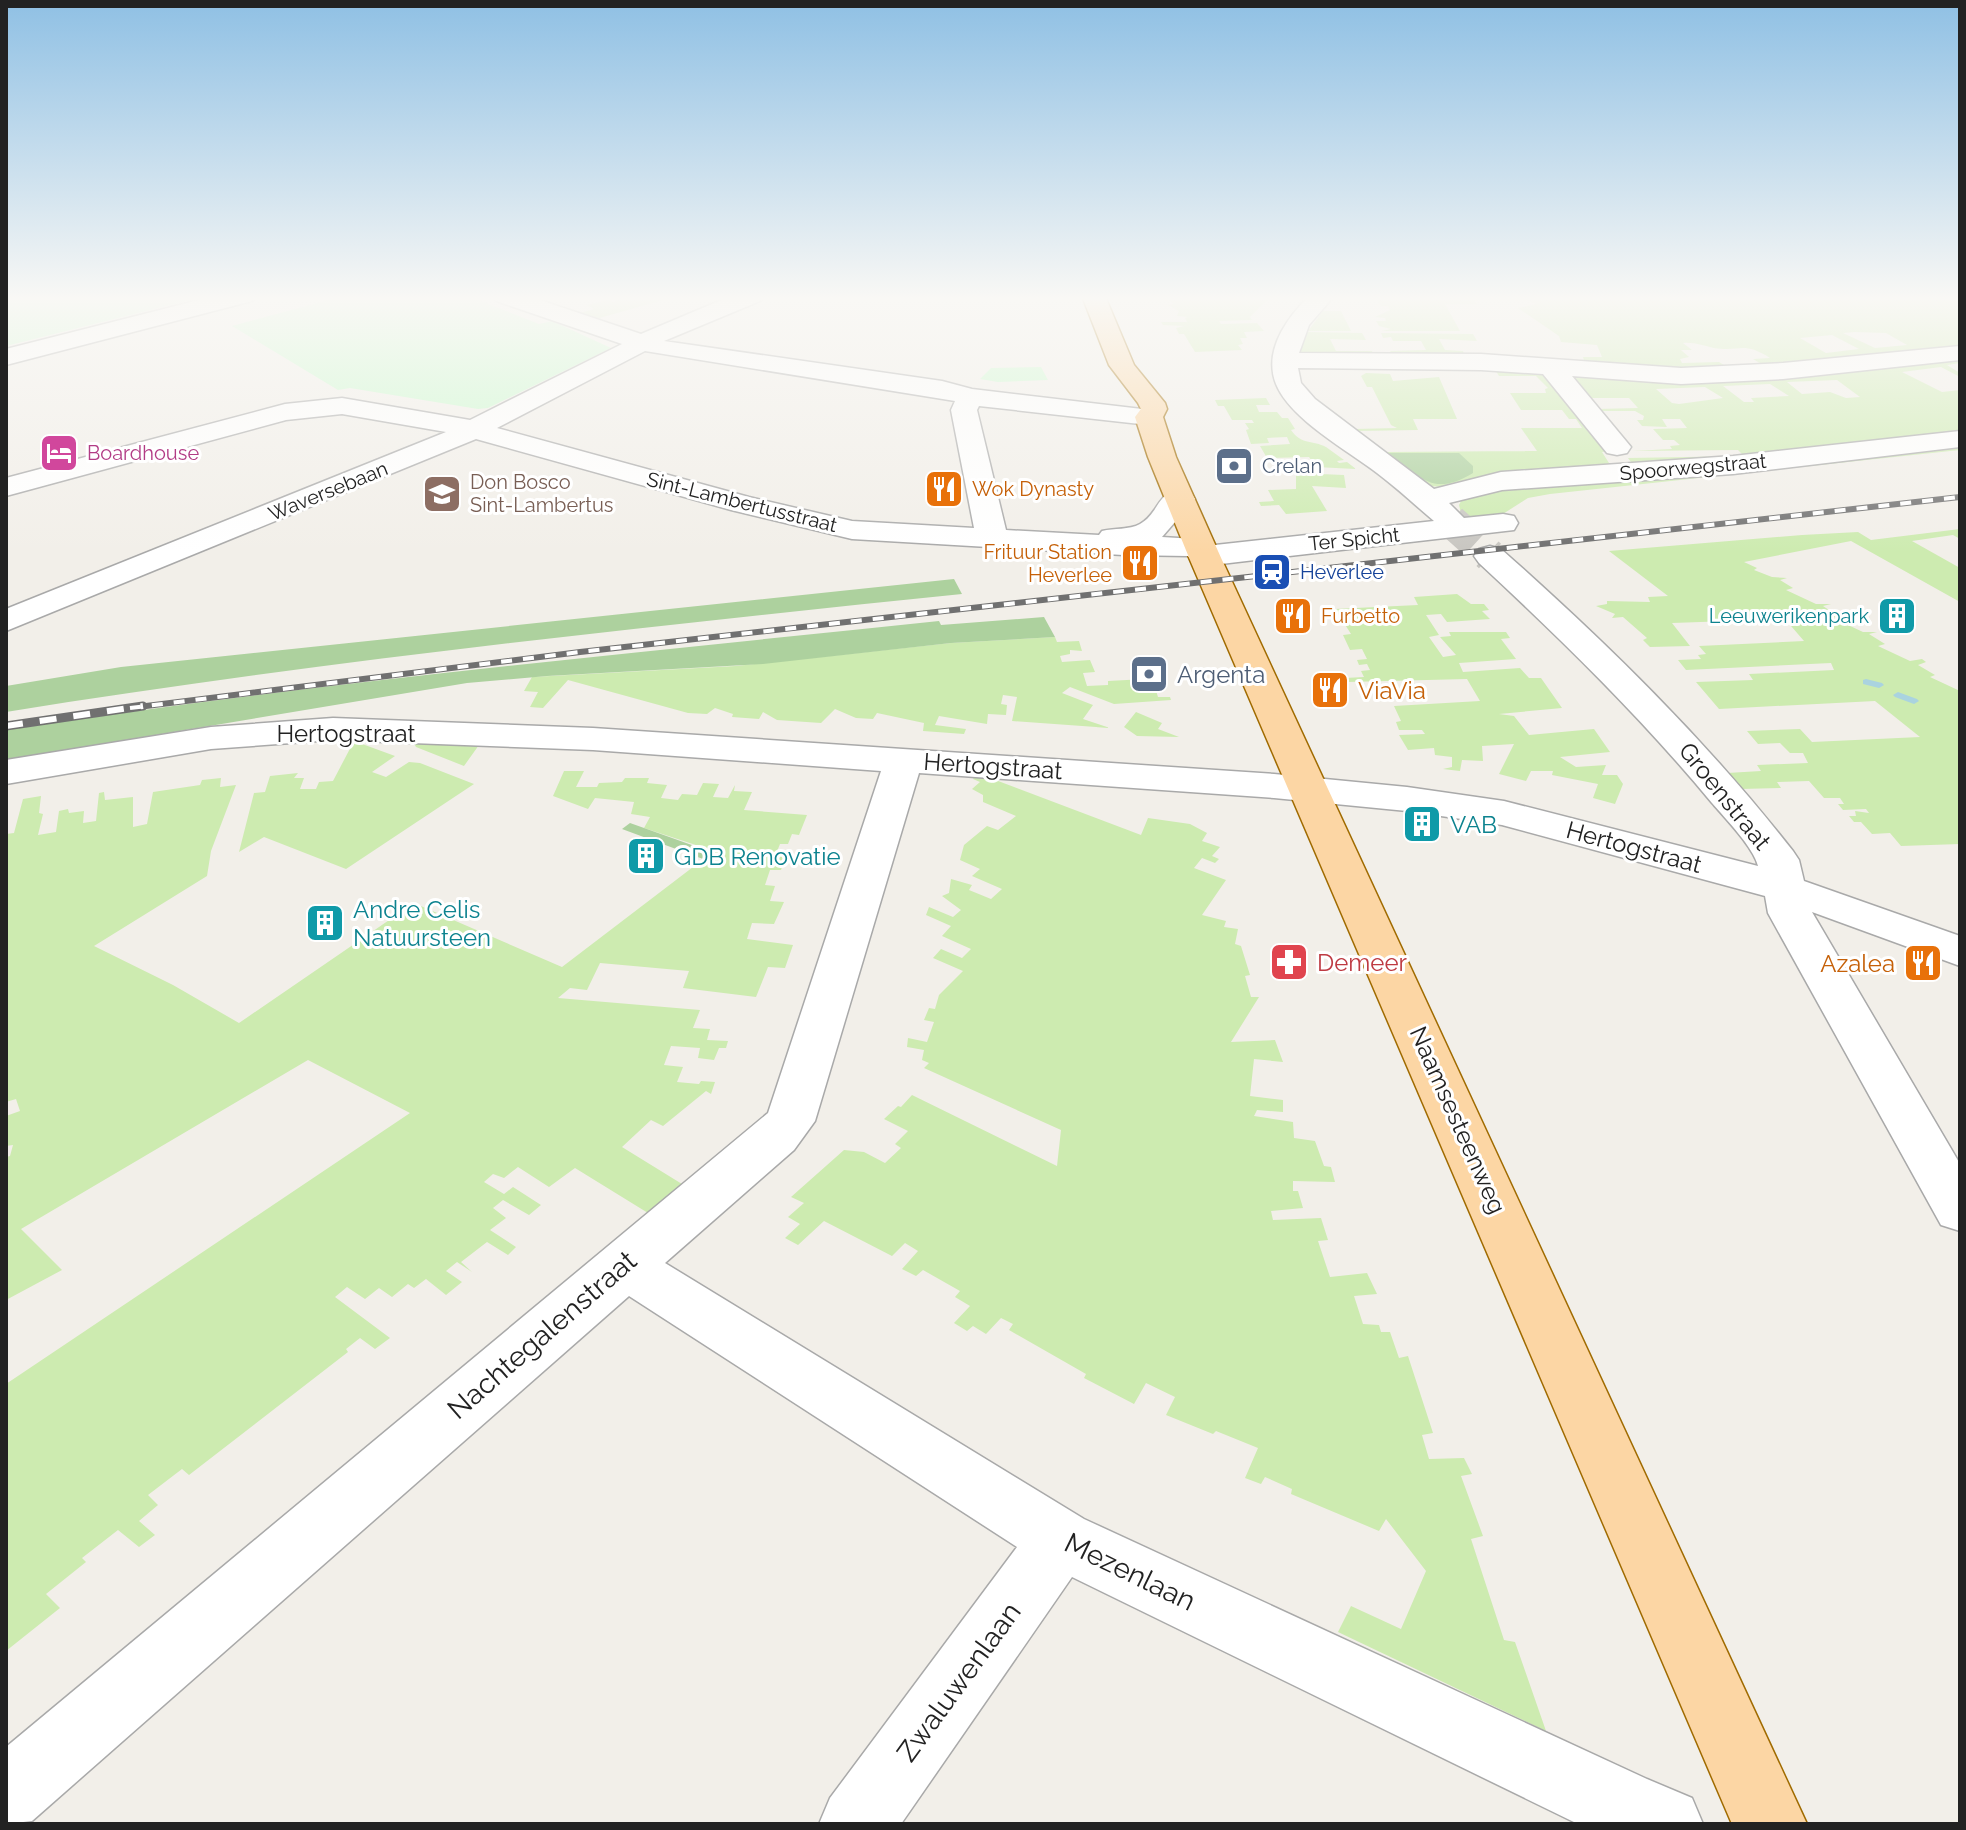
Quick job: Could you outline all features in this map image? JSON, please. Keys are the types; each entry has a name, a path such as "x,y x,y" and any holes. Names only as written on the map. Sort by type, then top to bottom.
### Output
{"main road":[{"name":"Naamsesteenweg","path":"1128,381 1132,401 1138,410 1149,416 1202,551 1770,1824"}],"street":[{"name":"Waversebaan","path":"6,621 388,466 472,429 566,381"},
{"path":"892,381 970,397 1149,416"},
{"path":"1289,381 1304,404 1440,510"},
{"path":"1563,381 1617,447"},
{"path":"970,397 964,410 992,538"},
{"name":"Sint-Lambertusstraat","path":"6,487 304,408 352,407 472,429 819,524 852,530 1202,551"},
{"name":"Spoorwegstraat","path":"1440,510 1501,481 1709,467 1960,439"},
{"name":"Sint-Lambertusstraat","path":"1066,542 1131,537 1149,531 1160,524 1168,506 1180,499"},
{"path":"1238,543 1440,510"},
{"name":"Ter Spicht","path":"1202,551 1496,540"},
{"name":"Groenstraat","path":"1496,540 1581,638 1681,741 1778,860 1790,913 1960,1211"},
{"name":"Hertogstraat","path":"6,772 211,738 333,729 593,739 1311,790 1447,803 1504,813 1784,888 1960,952"},
{"name":"Nachtegalenstraat","path":"6,1795 776,1137 790,1121 904,760"},
{"name":"Mezenlaan","path":"624,1265 1061,1540 1632,1811 1666,1824"},
{"name":"Zwaluwenlaan","path":"856,1824 1061,1540"}],"green space":[{"path":"324,381 543,381 488,408 478,409 350,388 338,390"},
{"path":"1364,381 1441,381 1457,419 1413,419 1418,430 1356,431 1354,429 1397,428 1391,425 1372,387 1367,387"},
{"path":"1541,381 1552,381 1611,451 1602,452 1609,463 1615,464 1485,476 1444,487 1428,486 1385,452 1537,451 1521,428 1582,428 1576,419 1569,419 1562,410 1521,410 1510,393 1546,393 1545,389 1548,388"},
{"path":"1573,381 1802,381 1787,382 1802,394 1830,392 1846,398 1860,397 1839,381 1921,381 1942,392 1960,390 1960,436 1636,469 1628,458 1744,456 1738,450 1632,451 1672,449 1670,446 1680,445 1674,440 1663,440 1653,429 1687,428 1680,419 1662,419 1667,427 1642,426 1637,420 1643,420 1644,416 1635,411 1596,409 1638,408 1629,398 1587,398","holes":["1770,384 1789,396 1751,398 1754,402 1744,402 1723,386","1705,387 1723,398 1679,404 1672,403 1656,389"]},
{"path":"1266,398 1270,405 1256,405 1259,412 1277,412 1282,418 1288,418 1295,429 1291,430 1299,438 1326,447 1344,460 1337,461 1339,463 1347,462 1356,469 1316,467 1309,457 1267,458 1260,446 1290,444 1287,437 1267,438 1269,443 1251,444 1245,423 1254,423 1252,420 1232,420 1224,406 1218,406 1215,400"},
{"path":"1960,442 1960,450 1550,494 1528,498 1495,519 1470,522 1461,513 1459,505 1462,499 1493,489"},
{"path":"1389,453 1459,453 1473,466 1473,473 1448,484 1437,484 1419,477"},
{"path":"1296,473 1344,475 1346,488 1312,486 1327,511 1286,514 1279,505 1261,506 1259,502 1274,501 1268,490 1296,489"},
{"path":"1960,529 1960,539 1953,535 1912,541 1960,568 1960,602 1851,541 1744,562 1772,577 1787,578 1780,580 1793,588 1786,590 1816,604 1831,604 1823,606 1838,616 1833,618 1863,632 1877,632 1869,634 1885,644 1878,646 1910,661 1922,659 1926,662 1918,665 1935,675 1930,677 1960,691 1960,844 1901,846 1890,833 1872,834 1861,822 1854,822 1849,816 1856,816 1855,811 1869,813 1866,809 1843,810 1838,804 1844,804 1840,798 1824,798 1809,781 1777,782 1781,788 1741,789 1727,773 1761,771 1757,765 1808,763 1803,753 1790,753 1780,743 1758,744 1747,731 1800,729 1812,742 1920,737 1875,701 1719,709 1696,682 1753,680 1749,674 1834,670 1831,663 1686,670 1678,660 1701,659 1698,655 1706,654 1699,646 1804,641 1785,619 1672,623 1690,646 1650,647 1643,640 1647,638 1623,617 1612,618 1615,614 1596,606 1607,604 1607,601 1650,602 1648,597 1668,596 1609,551 1858,532 1871,540"},
{"path":"954,579 962,594 363,661 6,712 6,686 121,667"},
{"path":"1457,594 1471,604 1484,604 1489,610 1482,611 1490,619 1447,622 1441,614 1426,615 1439,635 1429,637 1443,657 1456,655 1440,637 1451,636 1449,632 1506,632 1510,638 1501,639 1516,659 1459,663 1463,672 1520,668 1529,678 1541,678 1562,708 1499,714 1514,716 1529,735 1594,729 1610,752 1560,757 1576,767 1606,765 1602,775 1617,775 1623,784 1615,804 1593,798 1598,784 1552,775 1553,771 1531,771 1526,781 1499,774 1514,744 1482,746 1483,761 1462,760 1460,771 1443,769 1452,767 1452,757 1435,755 1434,748 1408,750 1399,735 1425,734 1422,730 1399,730 1396,722 1401,721 1394,706 1480,701 1467,679 1347,682 1345,678 1364,677 1361,671 1370,670 1367,664 1359,665 1357,660 1367,659 1362,649 1350,650 1343,635 1351,634 1335,609 1418,605 1414,597"},
{"path":"1044,617 1055,637 951,643 763,664 467,683 6,760 6,730 122,713 588,657 939,621 941,625"},
{"path":"1055,637 1057,642 1079,641 1082,651 1070,650 1070,654 1060,656 1062,662 1090,660 1095,672 1083,673 1087,686 1108,685 1108,681 1164,678 1166,683 1154,684 1158,697 1170,697 1171,700 1114,704 1070,687 1062,693 1093,705 1083,719 1110,728 1012,721 1017,697 1003,695 1001,704 1007,705 1006,715 988,714 987,724 939,716 935,725 966,729 964,734 923,731 924,723 877,713 873,719 856,718 835,709 821,723 777,720 763,712 759,719 732,717 733,714 715,708 707,714 688,713 568,680 543,708 530,707 538,692 524,691 532,677 736,666 951,643"},
{"path":"1136,712 1162,723 1158,729 1179,737 1137,736 1124,727"},
{"path":"354,741 395,756 372,772 386,777 409,762 420,763 474,784 346,869 264,837 239,852 254,793 265,792 270,776 298,773 294,778 304,778 300,789 316,789 319,782 333,781"},
{"path":"413,742 479,745 464,766 416,747"},
{"path":"564,771 584,771 576,787 597,787 599,783 622,782 625,778 649,778 647,783 667,785 661,798 678,800 682,794 697,795 703,783 719,784 713,797 728,798 735,785 734,791 752,792 744,810 807,815 799,835 792,834 788,844 780,844 776,854 786,855 781,870 770,870 765,885 775,886 770,901 784,902 774,924 752,923 747,939 793,945 785,968 768,967 756,997 683,988 689,971 600,963 587,990 570,988 558,998 700,1010 693,1028 710,1029 707,1040 728,1041 726,1048 719,1048 714,1060 698,1058 700,1048 671,1046 664,1065 683,1067 677,1082 715,1082 711,1094 706,1091 663,1126 651,1120 622,1147 682,1184 648,1213 575,1168 549,1187 518,1167 504,1178 493,1174 484,1182 504,1194 513,1187 541,1205 529,1215 503,1200 493,1208 506,1218 490,1230 516,1247 508,1255 487,1242 461,1262 472,1272 457,1262 446,1271 462,1282 446,1295 426,1279 414,1288 408,1284 392,1297 379,1288 365,1299 347,1287 335,1297 390,1338 375,1349 360,1338 346,1349 348,1352 189,1475 182,1469 148,1495 158,1505 139,1521 155,1535 139,1547 118,1530 82,1558 86,1562 46,1594 60,1608 6,1651 6,1384 410,1113 308,1060 21,1229 62,1270 6,1300 6,1157 10,1156 13,1145 6,1146 6,1116 20,1111 16,1099 6,1102 6,834 14,833 23,799 41,796 39,813 43,814 38,835 56,832 59,811 84,811 83,823 96,821 99,793 104,792 105,800 133,797 133,827 147,824 153,792 200,785 202,780 221,778 220,787 236,785 211,851 207,876 94,946 173,985 239,1023 414,903 562,967 714,851 644,828 650,817 631,814 634,802 595,798 588,809 553,796"},
{"path":"977,773 1141,835 1148,818 1190,824 1207,833 1202,841 1220,847 1212,856 1219,859 1215,863 1202,858 1194,868 1226,880 1202,915 1226,921 1224,927 1238,929 1235,944 1241,946 1250,975 1245,976 1251,997 1259,997 1231,1042 1275,1040 1283,1062 1254,1059 1250,1096 1283,1100 1283,1112 1257,1110 1254,1116 1293,1122 1294,1138 1315,1141 1324,1166 1331,1167 1335,1182 1293,1181 1293,1191 1298,1191 1303,1208 1271,1211 1273,1220 1321,1218 1328,1240 1318,1241 1330,1277 1367,1273 1377,1294 1354,1296 1363,1324 1379,1325 1381,1332 1390,1332 1399,1358 1408,1356 1433,1433 1422,1435 1429,1459 1464,1458 1472,1474 1461,1476 1483,1536 1471,1539 1504,1640 1515,1642 1546,1731 1338,1632 1351,1606 1401,1629 1426,1571 1386,1519 1379,1531 1291,1494 1292,1489 1265,1477 1261,1484 1245,1478 1258,1448 1166,1415 1175,1397 1146,1383 1134,1404 1084,1378 1086,1374 1009,1330 1013,1324 1001,1318 986,1334 973,1326 967,1331 954,1323 970,1306 955,1297 960,1291 923,1270 916,1276 902,1269 918,1251 905,1243 892,1256 824,1221 798,1245 785,1238 800,1224 788,1217 804,1203 791,1197 844,1150 864,1152 885,1163 901,1148 895,1144 908,1131 884,1119 912,1095 1057,1166 1061,1130 924,1068 929,1063 922,1060 924,1050 907,1047 908,1038 927,1042 934,1022 924,1020 929,1008 935,1009 939,995 963,971 933,958 941,949 962,958 971,949 942,936 951,926 926,915 929,907 953,917 961,910 942,896 949,893 951,879 972,885 969,890 991,899 1002,889 972,876 980,869 960,860 964,845 987,826 998,830 1016,816 983,802 983,795 972,789 980,782 973,779"},
{"path":"630,823 703,849 714,850 703,859 622,829"}],"waterway":[{"path":"1866,682 1879,685"},
{"path":"1898,695 1914,701"}],"tunnel":[{"path":"1451,521 1490,556"}],"railway":[{"path":"130,708 580,652 1960,497"},
{"path":"6,726 143,706"}],"place":[{"name":"Boardhouse","path":"59,453"},
{"name":"Crelan","path":"1234,466"},
{"name":"Wok Dynasty","path":"944,489"},
{"name":"Don Bosco Sint-Lambertus","path":"442,494"},
{"name":"Frituur Station Heverlee","path":"1140,563"},
{"name":"Heverlee","path":"1272,572"},
{"name":"Furbetto","path":"1293,616"},
{"name":"Leeuwerikenpark","path":"1897,616"},
{"name":"Argenta","path":"1149,674"},
{"name":"ViaVia","path":"1330,690"},
{"name":"VAB","path":"1422,824"},
{"name":"GDB Renovatie","path":"646,856"},
{"name":"Andre Celis Natuursteen","path":"325,923"},
{"name":"Demeer","path":"1289,962"},
{"name":"Azalea","path":"1923,963"}]}
